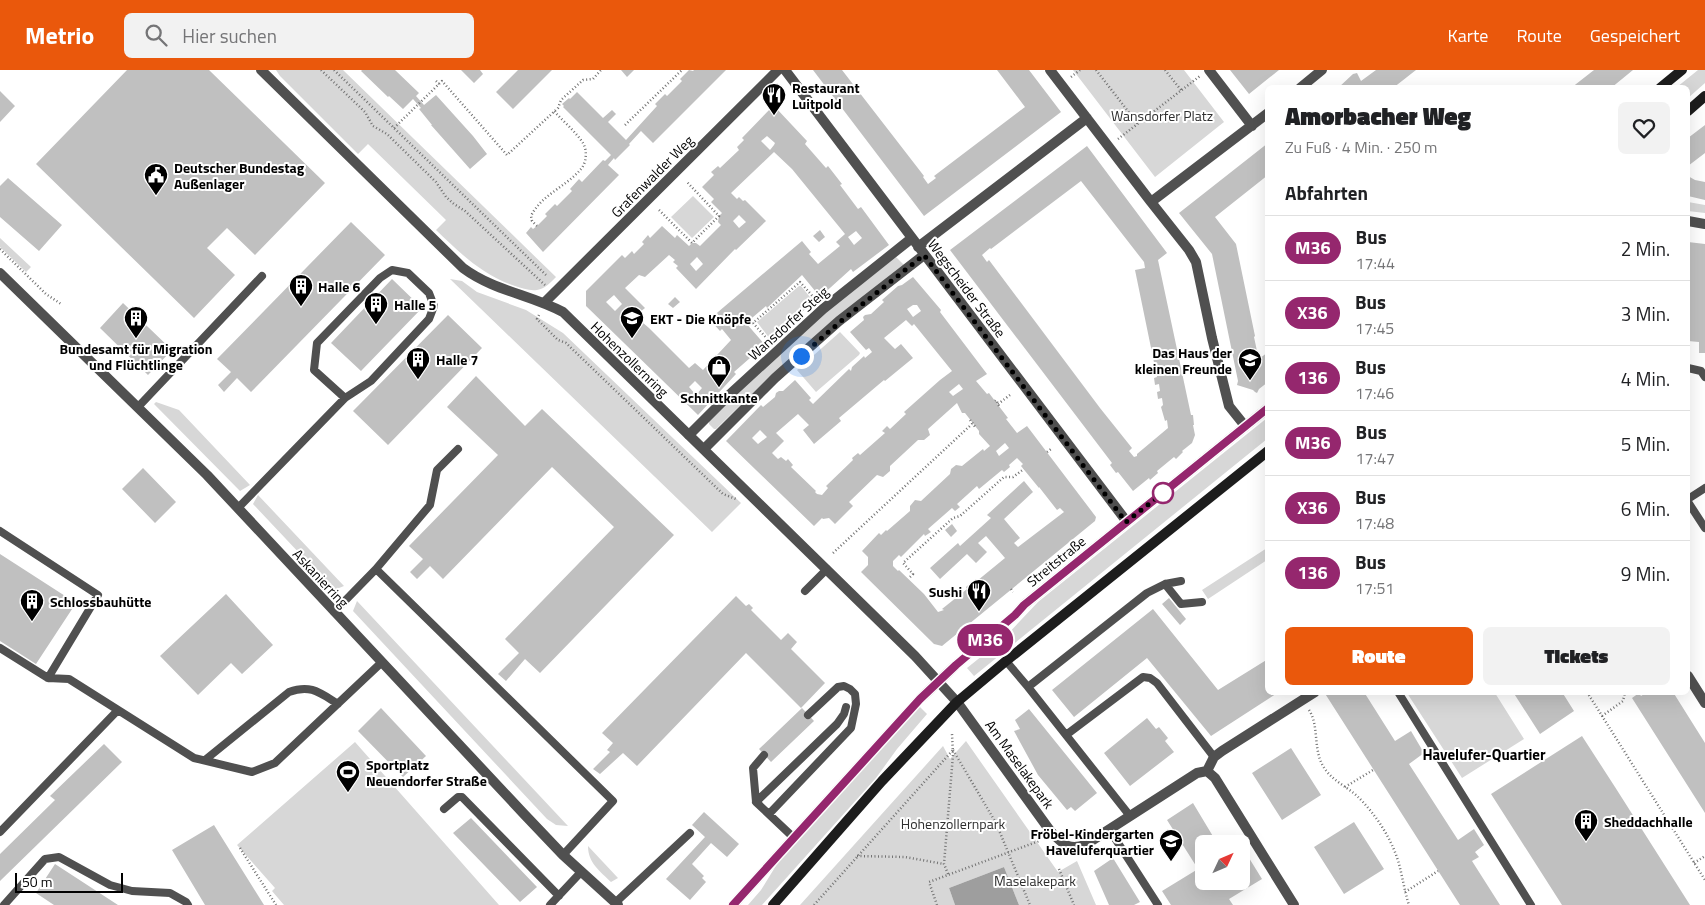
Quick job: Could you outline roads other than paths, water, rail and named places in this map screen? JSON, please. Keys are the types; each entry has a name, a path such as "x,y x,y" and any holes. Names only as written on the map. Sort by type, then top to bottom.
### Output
{"main road":[{"path":"1664,85 1682,70"},
{"path":"1690,108 1705,96"},
{"name":"Streitstraße","path":"732,905 890,730 938,681 1015,615 1024,605 1265,410"},
{"path":"773,905 882,781 957,702 1265,453"}],"street":[{"name":"Hohenzollernring","path":"261,70 463,268 489,284 545,302 563,312 915,656 957,702"},
{"name":"Grafenwalder Weg","path":"545,302 778,70"},
{"name":"Wegscheider Straße","path":"785,70 1126,522"},
{"path":"1050,70 1189,250 1196,262 1229,406 1245,426"},
{"path":"1304,85 1322,70"},
{"path":"1205,73 1252,126"},
{"path":"1152,202 1265,115"},
{"name":"Wansdorfer Steig","path":"689,435 741,384 823,309 918,247 1087,118"},
{"path":"1690,222 1705,224"},
{"name":"Wansdorfer Steig","path":"704,450 776,378 918,247"},
{"name":"Askanierring","path":"2,279 138,407 238,508 563,855 617,904"},
{"path":"1690,679 1705,703"},
{"path":"1294,905 1215,778 1207,771 1214,757 1310,695"},
{"name":"Am Maselakepark","path":"957,702 1051,832 1066,846 1075,848 1080,846 1197,773 1207,771"}],"lane":[{"path":"238,508 345,398 371,381 429,319 434,306 429,292 408,272 392,270 380,278 317,343 314,370 345,398"},
{"path":"138,407 262,276"},
{"path":"1690,368 1701,371 1705,377"},
{"path":"334,612 376,569 430,506 437,470 458,449"},
{"path":"1690,499 1705,488"},
{"path":"1690,503 1705,528"},
{"path":"0,531 98,595 48,678"},
{"path":"376,569 613,801 563,855"},
{"path":"805,592 827,569"},
{"path":"1028,687 1147,593 1165,584 1181,581"},
{"path":"1165,584 1181,604 1202,602"},
{"path":"0,648 48,678 69,679 194,758 252,772 275,763 382,662"},
{"path":"1006,661 1130,816"},
{"path":"1066,735 1143,677 1150,678 1157,683 1214,757"},
{"path":"769,814 851,728 855,711 854,694 844,686 838,687 808,715"},
{"path":"205,760 290,692 300,688 315,690 338,704"},
{"path":"1400,695 1531,905"},
{"path":"756,802 838,724 846,707"},
{"path":"0,832 118,710"},
{"path":"764,755 753,768 756,802 793,837"},
{"path":"444,809 458,797 462,797 559,896"},
{"path":"1109,829 1158,905"},
{"path":"617,904 690,834"},
{"path":"4,905 46,860 59,858 110,885 132,891 170,893 188,905"},
{"path":"550,905 581,872"}],"place":[{"name":"Restaurant Luitpold","path":"774,116"},
{"name":"Deutscher Bundestag Außenlager","path":"156,196"},
{"name":"Halle 6","path":"301,307"},
{"name":"Halle 5","path":"376,325"},
{"name":"Bundesamt für Migration und Flüchtlinge","path":"136,339"},
{"name":"EKT - Die Knöpfe","path":"632,339"},
{"name":"Halle 7","path":"418,380"},
{"name":"Das Haus der kleinen Freunde","path":"1250,381"},
{"name":"Schnittkante","path":"719,388"},
{"name":"Sushi","path":"979,612"},
{"name":"Schlossbauhütte","path":"32,622"},
{"name":"Sportplatz Neuendorfer Straße","path":"348,793"},
{"name":"Sheddachhalle","path":"1586,842"},
{"name":"Fröbel-Kindergarten Haveluferquartier","path":"1171,862"}],"district":[{"name":"Havelufer-Quartier","path":"1484,754"}],"park label":[{"name":"Wansdorfer Platz","path":"1162,115"},
{"name":"Hohenzollernpark","path":"953,823"},
{"name":"Maselakepark","path":"1035,880"}]}
